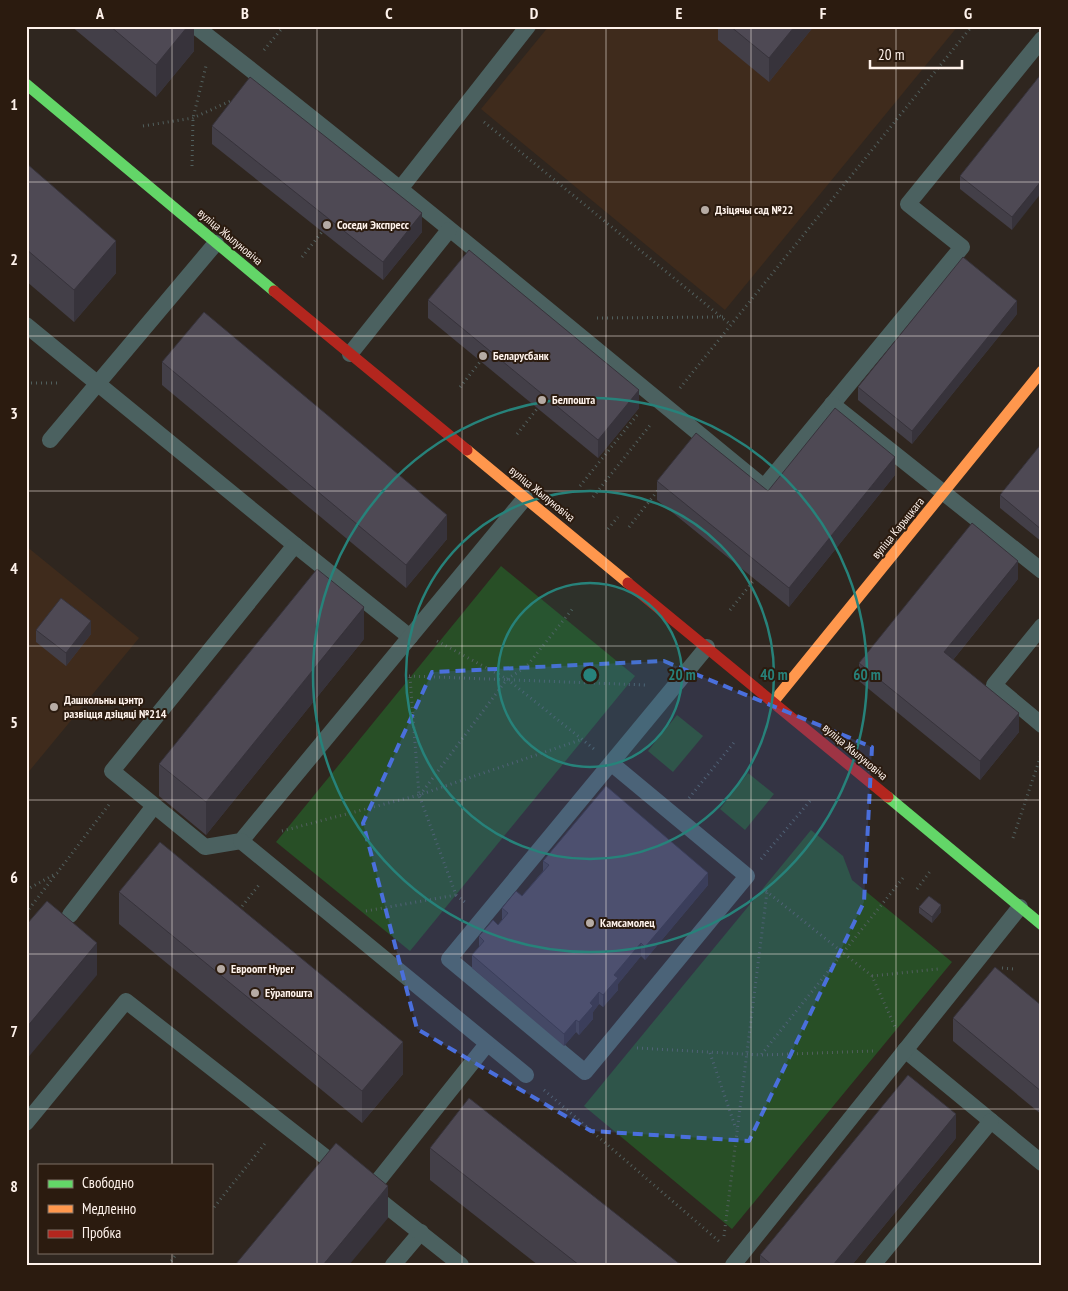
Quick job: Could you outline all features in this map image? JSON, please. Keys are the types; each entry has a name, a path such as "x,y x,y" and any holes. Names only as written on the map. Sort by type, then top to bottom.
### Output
{"main road":[{"name":"вуліца Жылуновіча","path":"26,84 350,354 774,701 1042,925"},
{"name":"вуліца Карыцкага","path":"774,701 1042,371"}],"lane":[{"path":"195,26 400,189 764,487 962,247 908,204 1042,39"},
{"path":"400,189 528,26"},
{"path":"350,354 449,230"},
{"path":"50,440 216,243"},
{"path":"26,325 295,545 414,632"},
{"path":"832,404 1042,571"},
{"path":"295,545 112,771 205,848 241,841 525,498"},
{"path":"1042,626 994,685 1042,725"},
{"path":"611,763 747,876 585,1072 449,959 484,918 611,763 707,647"},
{"path":"70,914 154,806"},
{"path":"241,841 526,1075"},
{"path":"733,1265 1020,908"},
{"path":"26,1123 126,1001 461,1265"},
{"path":"369,1192 487,1044"},
{"path":"905,1050 1042,1163"},
{"path":"873,1265 991,1121"},
{"path":"393,1265 421,1232"}],"path":[{"path":"250,68 284,26"},
{"path":"580,486 731,325 972,26"},
{"path":"192,166 193,118 212,39"},
{"path":"143,126 193,118 268,83"},
{"path":"464,106 731,325"},
{"path":"302,257 322,232"},
{"path":"559,318 723,317"},
{"path":"460,387 480,362"},
{"path":"593,497 659,401"},
{"path":"517,434 537,409"},
{"path":"629,527 660,489"},
{"path":"610,526 618,517"},
{"path":"730,610 755,579"},
{"path":"419,795 507,679 526,667 574,607"},
{"path":"279,832 419,795 583,739 507,679 439,642 414,632"},
{"path":"390,662 410,677 651,685"},
{"path":"410,677 419,795 456,895 484,918"},
{"path":"675,816 736,740"},
{"path":"1013,838 1042,752"},
{"path":"26,913 126,783"},
{"path":"607,1046 746,1055 905,1050 872,976 747,876 810,801"},
{"path":"26,890 57,873"},
{"path":"761,1055 903,878"},
{"path":"917,889 922,882"},
{"path":"526,1075 723,1245 767,892"},
{"path":"333,916 456,895"},
{"path":"235,915 240,908"},
{"path":"710,1053 737,1132"},
{"path":"212,1210 281,1123"},
{"path":"168,1265 176,1254"}],"highlighted area":[{"path":"664,661 872,747 864,902 749,1141 591,1131 417,1029 363,823 432,672"}],"shaded area":[{"name":"Дзіцячы сад №22","path":"549,26 958,26 725,310 481,109"},
{"name":"Дашкольны цэнтр развіцця дзіцяці №214","path":"26,546 139,638 26,775"}],"green space":[{"path":"501,566 635,676 410,951 276,842"},
{"path":"677,715 703,736 673,772 648,751"},
{"path":"748,773 774,794 745,830 720,809"},
{"path":"811,830 843,856 852,880 952,962 732,1229 584,1106"}],"building":[{"path":"110,26 188,26 156,65"},
{"path":"730,26 795,26 769,58"},
{"path":"1042,73 1042,180 1012,217 960,176"},
{"path":"250,77 422,213 383,262 212,126"},
{"path":"26,163 116,241 74,290 26,249"},
{"path":"469,250 639,390 598,440 428,300"},
{"path":"963,257 1017,301 912,431 858,387"},
{"path":"204,312 447,515 406,565 162,362"},
{"path":"835,408 895,457 789,588 657,481 696,433 768,491"},
{"path":"1042,443 1042,530 1000,495"},
{"path":"972,523 1018,561 944,652 1019,713 980,761 859,663"},
{"path":"317,569 364,607 206,802 159,764"},
{"path":"61,598 91,621 66,653 36,630"},
{"name":"Камсамолец","path":"606,786 708,873 645,947 641,943 614,975 618,978 603,995 599,992 590,1003 593,1006 579,1022 576,1020 564,1034 472,955 484,941 479,936 493,920 498,925 508,913 502,908 516,891 522,896 549,865 543,861"},
{"path":"160,842 403,1042 362,1091 119,892"},
{"path":"929,896 941,905 932,917 919,907"},
{"path":"47,901 97,943 26,1028 26,925"},
{"path":"995,967 1042,1006 1042,1092 953,1018"},
{"path":"908,1075 956,1114 833,1265 772,1265 760,1255"},
{"path":"469,1098 681,1265 579,1265 430,1148"},
{"path":"336,1143 388,1186 323,1265 235,1265"}],"traffic: fast":[{"path":"26,84 274,291"},
{"path":"888,797 1042,925"}],"traffic: slow":[{"path":"774,701 1042,371"},
{"path":"467,450 628,583"}],"traffic: jam":[{"path":"274,291 467,450"},
{"path":"628,583 888,797"}],"place":[{"name":"Дзіцячы сад №22","path":"705,210"},
{"name":"Соседи Экспресс","path":"327,225"},
{"name":"Беларусбанк","path":"483,356"},
{"name":"Белпошта","path":"542,400"},
{"name":"Дашкольны цэнтр развіцця дзіцяці №214","path":"54,707"},
{"name":"Камсамолец","path":"590,923"},
{"name":"Евроопт Hyper","path":"221,969"},
{"name":"Еўрапошта","path":"255,993"}]}
